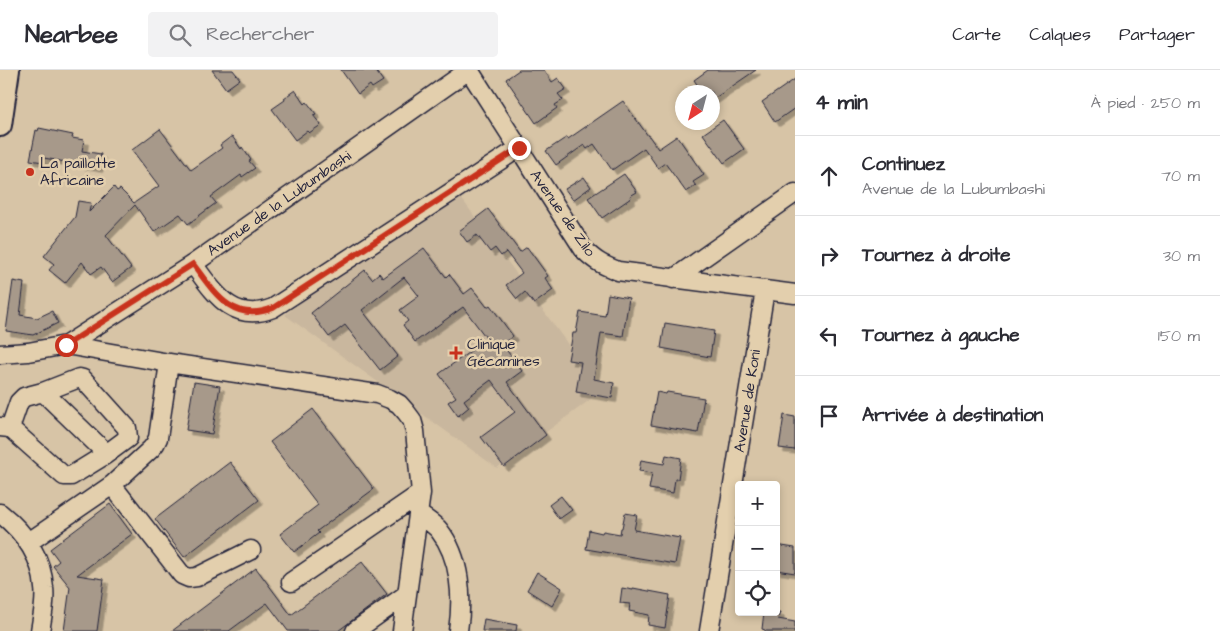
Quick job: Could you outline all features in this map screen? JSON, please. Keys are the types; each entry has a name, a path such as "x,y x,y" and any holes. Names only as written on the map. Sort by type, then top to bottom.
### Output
{"main road":[{"path":"0,125 8,70"}],"street":[{"name":"Avenue de Zilo","path":"469,70 584,250 594,260 618,271 795,294"},
{"name":"Avenue de la Lubumbashi","path":"0,354 50,349 66,345 193,264 469,70"},
{"path":"193,264 214,293 232,308 243,312 256,312 273,308 519,148"},
{"path":"673,279 795,193"},
{"name":"Avenue de Koni","path":"709,631 765,290"},
{"path":"66,345 169,363 377,394 399,404 412,420 415,431 420,493 402,631"},
{"path":"29,542 112,485 155,444 158,438 169,363"},
{"path":"79,378 83,379 127,428 128,438 71,476 64,476 5,428 19,402 24,397 43,392 79,378"},
{"path":"43,392 105,455"},
{"path":"112,485 182,575 189,578 197,577 252,550"},
{"path":"291,582 420,493"},
{"path":"0,513 29,542 41,571 45,589 40,631"},
{"path":"418,513 439,529 449,547 458,571 460,591 458,631"},
{"path":"355,631 407,594"}],"shaded area":[{"name":"Clinique Gécamines","path":"448,180 602,391 497,468 285,315"}],"building":[{"path":"212,70 233,70 240,79 226,89"},
{"path":"341,70 375,70 383,81 372,88 370,85 358,94"},
{"path":"519,70 544,70 552,82 558,78 566,89 558,94 563,100 555,105 557,108 536,123 506,79"},
{"path":"708,70 756,70 720,95 720,85 697,85 694,80"},
{"path":"795,79 795,108 775,122 762,102"},
{"path":"295,90 305,104 307,102 316,114 313,115 321,125 309,133 307,131 295,140 272,109"},
{"path":"623,101 658,149 677,136 704,175 693,182 696,186 686,192 665,163 658,168 644,148 612,170 594,144 587,149 584,145 556,165 546,151 567,137 568,139"},
{"path":"723,120 744,149 724,163 703,134 709,130 720,130 720,122"},
{"path":"39,128 73,135 72,138 84,140 82,151 101,154 98,168 44,158 43,162 30,160 36,130 38,131"},
{"path":"160,129 191,170 222,148 220,145 232,136 241,149 242,147 255,168 242,177 241,175 211,197 216,203 188,224 180,214 154,232 135,205 106,235 131,268 112,282 101,267 91,274 82,262 65,283 49,270 54,264 44,256 75,217 78,201 91,203 89,212 114,187 117,191 120,189 134,203 159,186 132,150"},
{"path":"624,174 637,192 602,218 588,198"},
{"path":"584,177 591,187 573,200 565,189"},
{"path":"488,209 520,252 527,247 548,276 545,278 553,290 534,304 525,292 517,299 506,285 522,273 506,252 501,256 495,248 490,252 477,235 467,242 459,231"},
{"path":"424,248 446,277 449,274 464,294 472,288 487,307 490,305 513,336 502,344 522,371 507,382 546,435 504,467 481,437 515,412 491,380 464,400 469,407 458,416 448,402 456,397 439,374 487,339 463,307 415,342 403,325 408,321 400,310 419,296 404,277 362,310 398,356 380,370 345,325 329,337 311,313 365,270 372,279 379,273 383,278"},
{"path":"13,281 24,283 20,315 37,318 52,311 58,323 33,335 6,331"},
{"path":"608,294 629,298 623,336 601,333 594,379 614,383 612,398 576,392 581,362 568,360 573,333 576,333 580,312 605,316"},
{"path":"665,323 714,331 710,357 661,348"},
{"path":"194,382 220,386 212,434 186,430"},
{"path":"657,392 704,398 698,433 651,425"},
{"path":"313,409 374,489 317,531 319,533 294,552 280,534 318,505 270,442"},
{"path":"784,415 795,417 795,450 779,448"},
{"path":"666,455 681,458 678,479 675,479 673,493 649,489 652,473 639,471 641,460 664,464"},
{"path":"230,462 259,500 184,557 155,519"},
{"path":"561,496 572,510 559,519 549,505"},
{"path":"110,504 132,534 77,575 104,579 97,631 64,631 70,587 53,566 59,561 50,549"},
{"path":"625,513 637,515 634,530 680,538 675,564 586,549 589,530 620,534"},
{"path":"780,546 795,548 795,573 780,571"},
{"path":"362,562 387,594 338,631 288,631 267,603 229,631 172,631 256,568 291,615"},
{"path":"537,572 562,588 552,606 527,590"},
{"path":"622,588 633,590 633,588 670,595 665,628 648,625 649,615 629,611 630,604 620,603"},
{"path":"764,616 779,616 778,619 795,622 795,631 765,631 762,629"},
{"path":"484,619 517,625 516,631 482,631"}],"place":[{"name":"La paillotte Africaine","path":"30,172"},
{"name":"Clinique Gécamines","path":"456,353"}],"route":[{"path":"66,345 193,264 214,293 232,308 243,312 264,311 273,308 519,148"}]}
